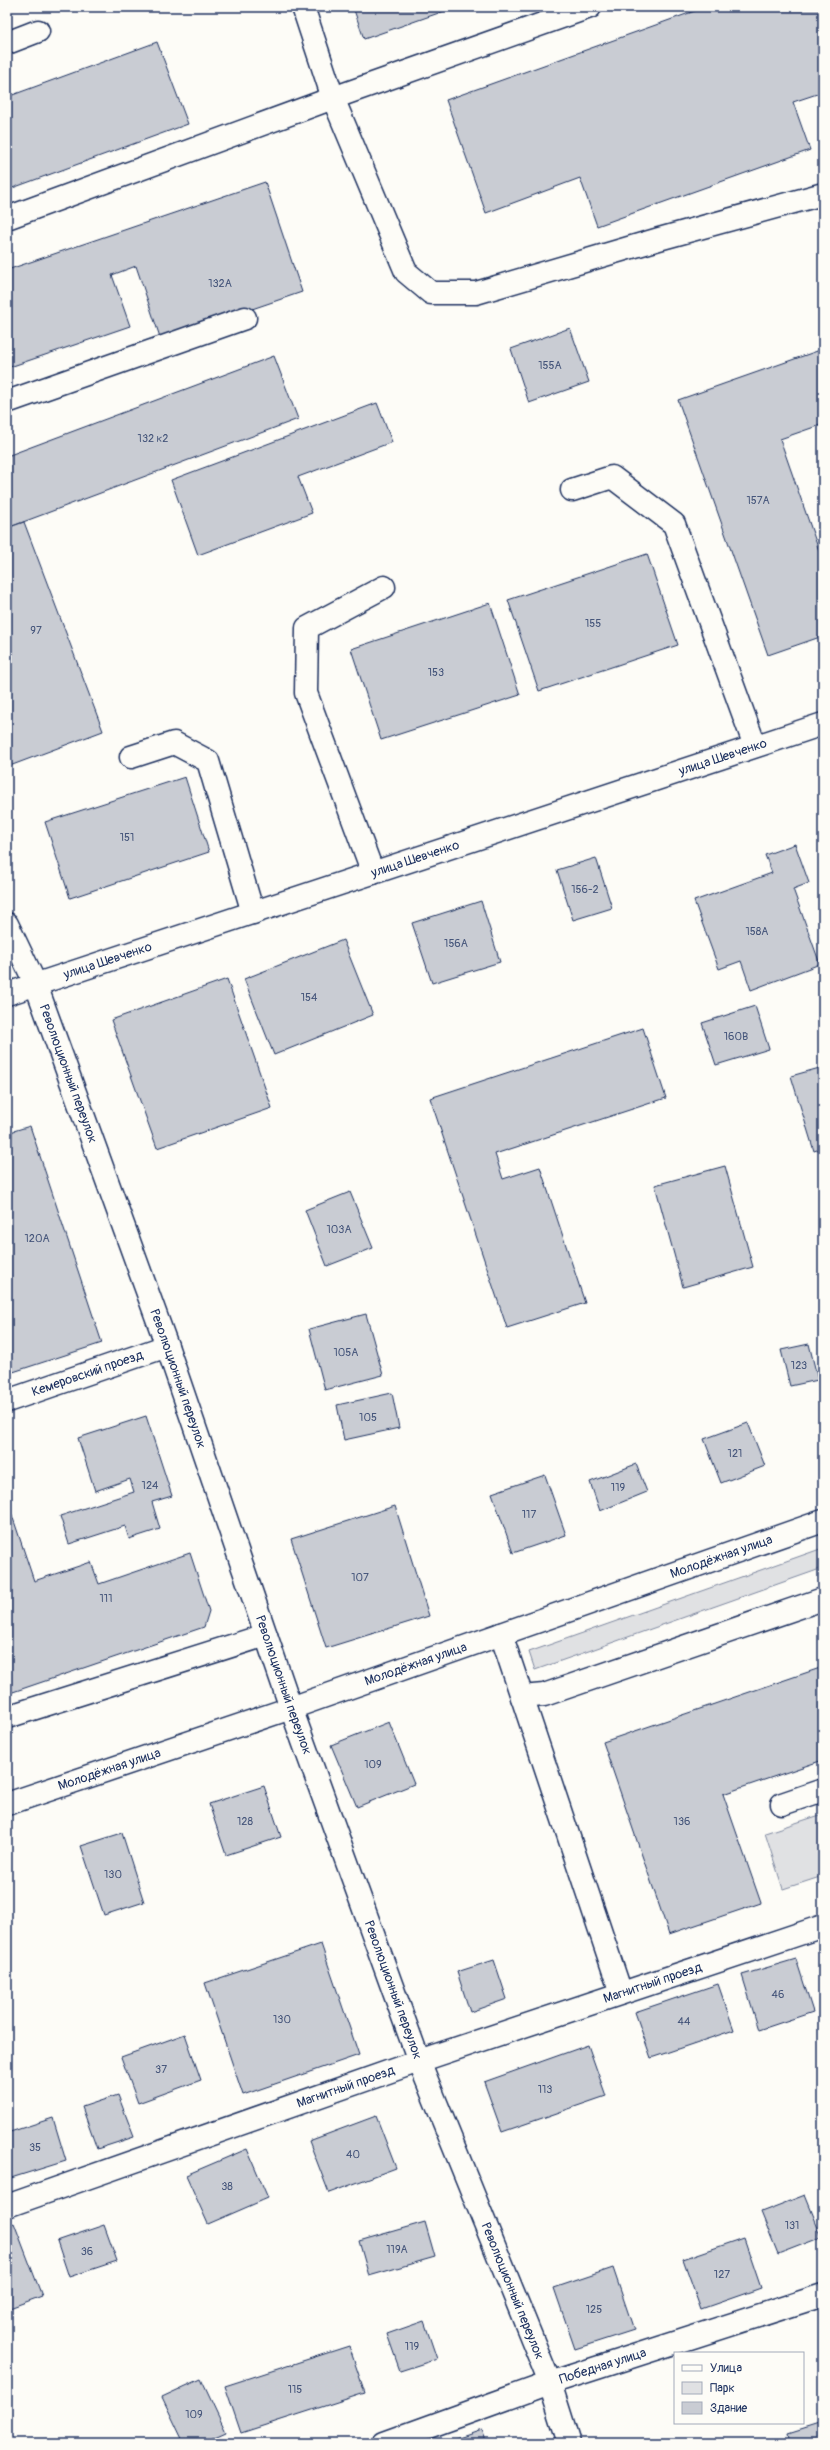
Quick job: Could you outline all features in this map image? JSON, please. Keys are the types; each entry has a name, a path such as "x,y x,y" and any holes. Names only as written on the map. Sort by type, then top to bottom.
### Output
{"street":[{"path":"304,7 333,98 406,272 432,293 476,293 659,239 823,194"},
{"path":"7,218 333,98 590,7"},
{"path":"7,43 38,31"},
{"path":"7,402 245,318"},
{"path":"572,490 612,477 674,524 755,746"},
{"path":"373,873 306,693 307,628 384,587"},
{"name":"улица Шевченко","path":"7,994 823,724"},
{"path":"131,757 174,744 208,761 253,913"},
{"name":"Революционный переулок","path":"7,924 36,985 167,1346 291,1708 419,2061 550,2383 569,2443"},
{"name":"Кемеровский проезд","path":"7,1401 167,1346"},
{"name":"Молодёжная улица","path":"7,1804 291,1708 823,1521"},
{"path":"522,1697 544,1695 823,1599"},
{"path":"501,1634 621,1993"},
{"path":"7,1717 266,1635"},
{"path":"782,1804 823,1790"},
{"name":"Магнитный проезд","path":"7,2206 419,2061 823,1926"},
{"name":"Победная улица","path":"384,2443 550,2383 823,2295"}],"green space":[{"path":"823,1548 823,1568 535,1670 529,1652"},
{"path":"823,1814 823,1876 783,1889 765,1833"}],"building":[{"path":"353,7 456,7 364,39"},
{"path":"706,7 823,7 823,92 793,102 810,150 597,226 580,178 486,213 446,100"},
{"path":"157,42 188,124 7,190 7,97"},
{"path":"265,182 302,292 161,340 136,266 112,275 130,326 7,368 7,270"},
{"path":"570,328 589,382 529,403 511,349"},
{"path":"823,349 823,424 780,439 823,562 823,636 768,655 678,400"},
{"path":"274,356 298,419 7,528 7,456"},
{"path":"377,403 392,442 298,477 312,513 198,555 171,480"},
{"path":"24,522 103,731 7,767 7,528"},
{"path":"647,554 678,645 539,691 508,600"},
{"path":"490,603 520,695 381,740 351,649"},
{"path":"185,777 209,852 70,898 45,822"},
{"path":"795,844 809,883 793,889 820,964 751,990 741,961 719,969 694,901 772,873 765,855"},
{"path":"596,858 612,908 573,920 557,870"},
{"path":"481,901 500,962 432,983 412,923"},
{"path":"343,940 373,1015 274,1055 244,979"},
{"path":"227,979 272,1108 157,1148 111,1020"},
{"path":"755,1006 769,1049 716,1065 702,1023"},
{"path":"643,1028 666,1098 495,1154 503,1179 540,1167 585,1303 507,1328 430,1098"},
{"path":"823,1067 823,1148 814,1151 791,1076"},
{"path":"30,1126 102,1343 7,1374 7,1133"},
{"path":"725,1166 753,1267 683,1287 655,1185"},
{"path":"350,1192 373,1248 327,1266 305,1210"},
{"path":"366,1314 383,1375 325,1390 309,1329"},
{"path":"809,1344 818,1380 790,1386 781,1350"},
{"path":"392,1393 399,1428 344,1440 337,1405"},
{"path":"146,1416 172,1496 152,1502 160,1529 129,1539 125,1526 69,1544 60,1516 134,1492 130,1479 95,1491 78,1438"},
{"path":"748,1423 765,1466 721,1483 704,1439"},
{"path":"636,1464 647,1492 600,1511 590,1482"},
{"path":"545,1475 566,1535 513,1553 492,1493"},
{"path":"7,1500 34,1581 91,1562 99,1584 190,1553 209,1611 204,1627 7,1694"},
{"path":"395,1506 429,1616 326,1648 291,1539"},
{"path":"823,1667 823,1760 723,1794 761,1903 669,1934 603,1742"},
{"path":"389,1722 414,1784 357,1807 331,1745"},
{"path":"264,1786 281,1837 226,1855 209,1804"},
{"path":"122,1833 144,1902 104,1915 81,1846"},
{"path":"321,1944 359,2055 243,2095 205,1983"},
{"path":"796,1959 813,2012 759,2030 742,1975"},
{"path":"494,1960 507,1999 470,2012 457,1972"},
{"path":"718,1984 734,2030 651,2058 635,2012"},
{"path":"185,2034 201,2080 138,2103 121,2057"},
{"path":"588,2045 606,2096 502,2132 484,2082"},
{"path":"118,2095 134,2137 97,2149 82,2107"},
{"path":"376,2116 396,2168 329,2193 309,2141"},
{"path":"53,2118 66,2161 11,2178 7,2167 7,2133"},
{"path":"247,2149 268,2198 208,2224 186,2175"},
{"path":"805,2195 822,2237 778,2254 761,2212"},
{"path":"425,2222 435,2257 369,2276 359,2241"},
{"path":"14,2223 42,2296 7,2309 7,2226"},
{"path":"104,2225 117,2261 69,2277 57,2241"},
{"path":"744,2238 761,2288 701,2309 683,2259"},
{"path":"613,2268 634,2330 575,2349 554,2288"},
{"path":"424,2321 437,2359 400,2371 387,2334"},
{"path":"349,2346 365,2393 241,2433 225,2386"},
{"path":"201,2379 226,2432 201,2443 184,2443 162,2397"},
{"path":"823,2423 823,2443 790,2443 788,2434"},
{"path":"482,2430 487,2443 444,2443"}]}
